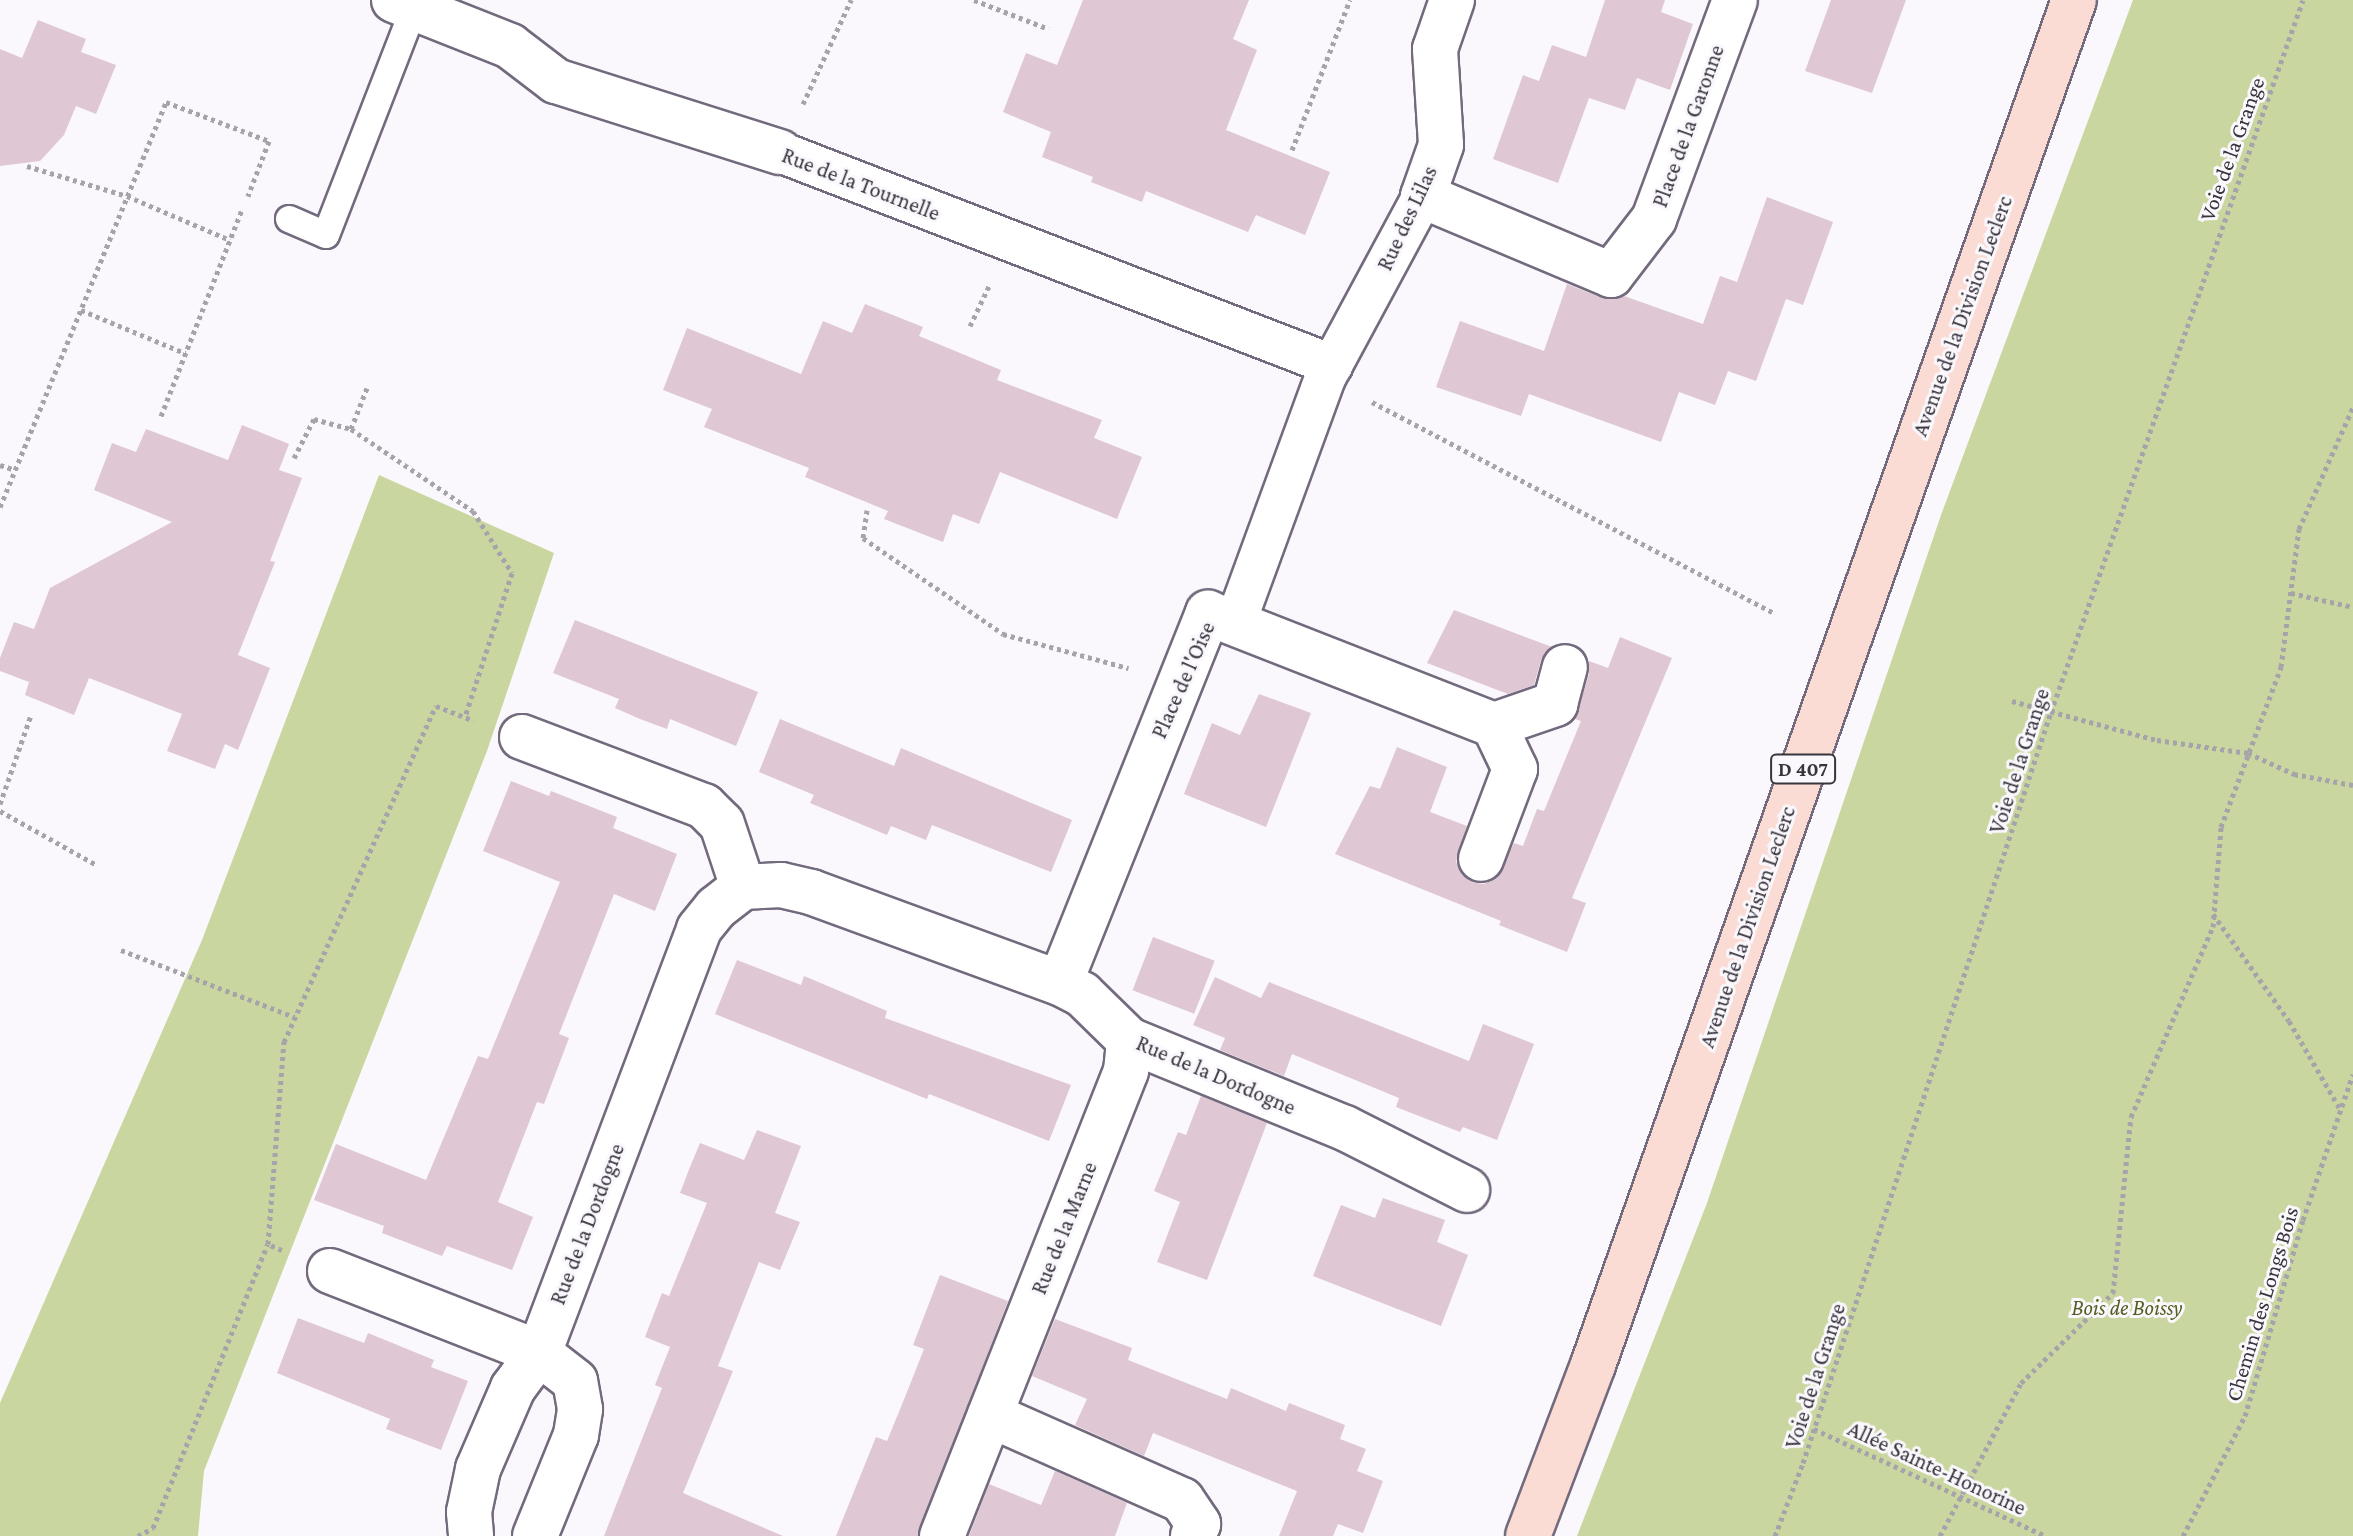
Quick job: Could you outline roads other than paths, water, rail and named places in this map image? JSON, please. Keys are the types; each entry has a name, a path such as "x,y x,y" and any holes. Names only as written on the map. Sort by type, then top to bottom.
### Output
{"main road":[{"name":"Avenue de la Division Leclerc","path":"1528,1536 1593,1365 2074,0"}],"street":[{"name":"Rue des Lilas","path":"1235,624 1329,371 1423,196 1441,145 1435,49 1452,0"},
{"name":"Place de la Garonne","path":"1423,196 1611,275 1654,219 1735,0"},
{"name":"Rue de la Tournelle","path":"404,4 510,46 556,81 780,152 1329,371"},
{"name":"Place de l'Oise","path":"1060,983 1208,613 1494,725"},
{"path":"1481,859 1515,769 1494,725 1555,704 1565,667"},
{"path":"522,737 704,806 722,824 743,887"},
{"name":"Rue de la Dordogne","path":"471,1536 469,1512 478,1469 513,1388 539,1353 699,929 716,908 743,887 781,885 811,892 1060,983 1082,994 1129,1040 1345,1128 1467,1190"},
{"name":"Rue de la Marne","path":"942,1536 1126,1071 1129,1040"},
{"path":"330,1271 539,1353 575,1381 580,1409 576,1435 535,1536"},
{"path":"990,1415 1182,1500 1198,1524 1193,1536"}],"lane":[{"path":"289,219 326,235 404,4"}],"park label":[{"name":"Bois de Boissy","path":"2127,1308"}]}
